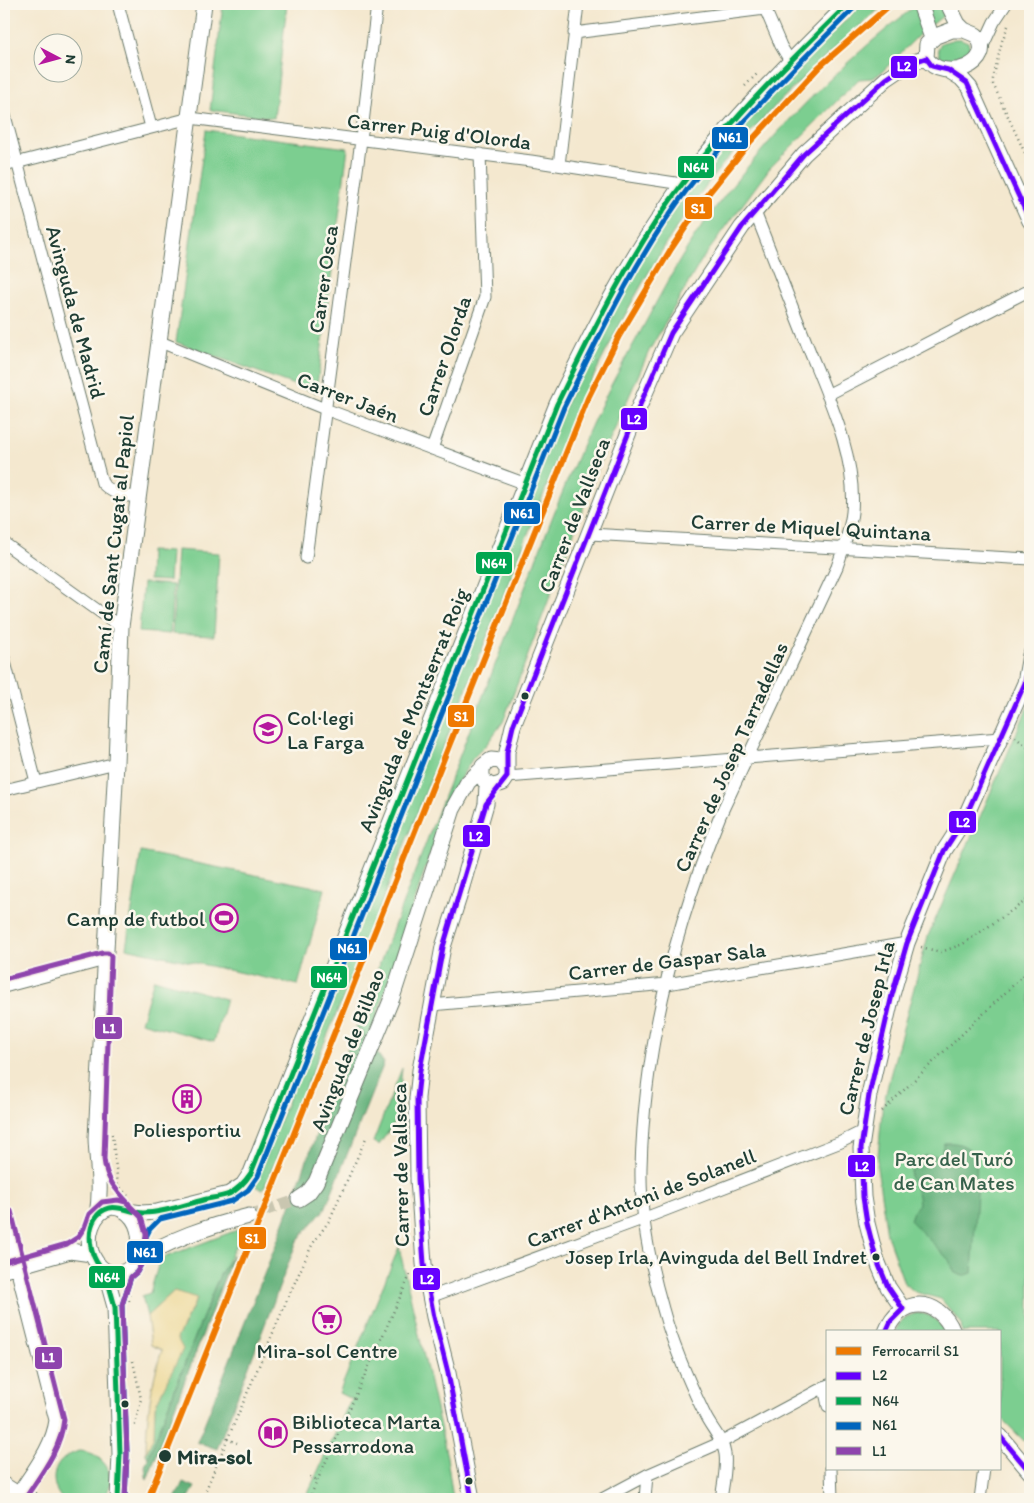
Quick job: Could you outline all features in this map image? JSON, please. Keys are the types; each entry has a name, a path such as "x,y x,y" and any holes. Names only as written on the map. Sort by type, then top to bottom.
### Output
{"street":[{"path":"118,4 151,128"},
{"name":"Camí de Sant Cugat al Papiol","path":"97,1215 100,1181 96,1159 96,1138 116,763 121,627 204,4"},
{"name":"Carrer Osca","path":"306,558 377,4"},
{"path":"559,165 578,4"},
{"name":"Avinguda de Montserrat Roig","path":"128,1207 142,1214 229,1194 243,1185 251,1173 557,404 596,324 642,244 682,184 741,114 790,61 848,4"},
{"path":"948,4 958,24 978,38 982,48"},
{"path":"973,94 971,82 973,64 980,54 994,22 1006,4"},
{"path":"574,33 764,6 781,46 790,61"},
{"path":"922,10 932,38"},
{"path":"973,64 961,69 938,69 932,66 926,58 927,44 932,38 947,31 969,32 988,28 994,22"},
{"name":"Carrer de Vallseca","path":"472,1499 448,1373 424,1264 418,1179 417,1098 431,1005 443,947 494,775 507,752 512,731 636,414 671,333 742,228 804,154 866,96 901,68 926,58"},
{"path":"948,70 966,83 973,94 1030,221"},
{"name":"Avinguda de Madrid","path":"4,112 102,483 111,492 138,497"},
{"path":"4,166 190,118"},
{"name":"Carrer Puig d'Olorda","path":"190,118 480,154 682,184"},
{"name":"Carrer Olorda","path":"432,449 486,297 480,154"},
{"name":"Carrer de Josep Tarradellas","path":"722,1442 708,1421 672,1339 655,1280 645,1218 641,1169 646,1093 660,1014 683,920 708,847 837,567 852,512 852,486 846,449 827,395 755,212"},
{"path":"827,395 1030,290"},
{"name":"Carrer Jaén","path":"158,341 325,409 526,484"},
{"name":"Carrer de Miquel Quintana","path":"590,534 1030,559"},
{"path":"4,543 121,627"},
{"name":"Carrer de Josep Irla","path":"902,1309 888,1287 876,1258 867,1223 861,1170 863,1130 877,1054 907,943 944,851 958,830 1025,683 1030,655"},
{"path":"4,658 36,782"},
{"path":"494,775 1000,738"},
{"path":"4,790 116,763"},
{"name":"Avinguda de Bilbao","path":"299,1199 308,1193 316,1182 388,1007 453,809 468,782 476,773 494,775"},
{"name":"Carrer de Gaspar Sala","path":"431,1005 667,984 907,943"},
{"path":"4,987 105,960"},
{"name":"Carrer d'Antoni de Solanell","path":"430,1298 645,1218 841,1142 863,1130"},
{"path":"100,1181 111,1195 128,1207 140,1238"},
{"path":"70,1252 83,1242 91,1231 97,1215 111,1207 128,1207"},
{"path":"118,1499 122,1305 147,1219 157,1212"},
{"path":"4,1213 10,1268 55,1416 56,1430 26,1496 4,1483"},
{"path":"91,1231 90,1243 92,1254 99,1267 111,1274 131,1272 150,1252 168,1243 226,1222 249,1216"},
{"path":"140,1238 168,1243"},
{"path":"10,1268 70,1252 92,1254"},
{"path":"105,1271 122,1305"},
{"path":"887,1330 890,1321 902,1309 916,1304 935,1308 948,1321 952,1330"},
{"path":"602,1499 647,1475 722,1442 826,1386"},
{"path":"1002,1438 1030,1472"},
{"path":"721,1499 726,1455 722,1442"},
{"path":"831,1470 832,1499"},
{"path":"980,1499 984,1470"},
{"path":"645,1499 647,1475"}],"path":[{"path":"1009,25 1002,41 993,84 1030,164"},
{"path":"907,943 941,952 963,944 1030,898"},
{"path":"863,1130 1030,969"},
{"path":"111,1130 118,1185 128,1207"},
{"path":"202,1499 312,1244 328,1221 366,1138"},
{"path":"309,1499 411,1272 424,1264"},
{"path":"122,1305 129,1293 131,1272"},
{"path":"132,1354 140,1399 134,1430"},
{"path":"227,1440 237,1443"},
{"path":"310,1477 318,1480"}],"green space":[{"path":"223,4 287,4 274,118 210,110"},
{"path":"862,4 885,4 801,81 761,121 723,164 660,254 607,349 575,415 358,962 263,1190 254,1185 575,381 633,270 680,200 769,96"},
{"path":"918,4 958,4 919,35 883,71 873,78 859,79 769,169 701,261 649,351 599,465 503,722 486,745 473,758 453,790 369,1041 357,1024 552,517 579,452 613,381 686,250 742,174 796,113 826,83 886,29"},
{"path":"955,39 968,42 970,48 966,56 956,60 940,58 938,49 941,43"},
{"path":"206,130 348,148 316,393 176,342"},
{"path":"177,550 219,553 214,636 172,634"},
{"path":"150,551 171,552 169,581 149,580"},
{"path":"143,583 173,585 170,634 139,632"},
{"name":"Parc del Turó de Can Mates","path":"1030,702 1030,1447 1002,1419 1002,1330 962,1330 961,1323 941,1299 915,1292 904,1283 887,1235 877,1168 882,1111 928,936"},
{"name":"Camp de futbol","path":"141,852 325,889 298,985 126,948"},
{"path":"154,979 226,999 214,1042 141,1022"},
{"path":"357,1024 384,1063 325,1209 297,1241 217,1449 197,1442 275,1247"},
{"path":"402,1068 397,1119 379,1145 373,1142"},
{"path":"944,1143 962,1145 976,1156 977,1193 972,1273 963,1276 955,1273 949,1260 910,1220 913,1211 919,1204 910,1176 913,1164 925,1156 940,1156"},
{"path":"245,1227 215,1286 148,1458 146,1454 154,1435 155,1406 177,1338 197,1299 174,1291 147,1316 142,1296 150,1293 160,1259"},
{"path":"399,1247 447,1457 453,1499 305,1499 351,1399 339,1393"},
{"path":"233,1255 147,1480 145,1466 215,1286"},
{"path":"917,1313 934,1318 943,1330 896,1330 903,1320"},
{"path":"80,1451 97,1457 107,1468 110,1483 101,1499 62,1499 57,1491 54,1477 59,1464 64,1458"},
{"path":"183,1482 195,1487 188,1499 175,1499"}],"sand":[{"path":"174,1291 197,1298 177,1338 183,1349 155,1406 154,1435 146,1454 150,1402 162,1350 151,1345 147,1316"}],"tunnel":[{"path":"249,1216 299,1199"}],"rail line":[{"name":"S1","path":"148,1499 588,398 619,336 671,249 707,195 750,142 819,67 891,4"}],"transit line":[{"name":"N64","path":"118,1499 120,1454 115,1307 105,1271 94,1257 91,1247 91,1228 95,1219 101,1212 113,1207 139,1213 151,1213 226,1195 239,1188 251,1173 557,404 585,347 630,262 683,183 741,113 848,4"},
{"name":"N61","path":"125,1499 127,1454 122,1305 131,1277 137,1272 145,1257 146,1237 150,1229 160,1219 232,1201 248,1190 258,1176 564,407 606,322 653,239 689,187 747,118 853,9"},
{"name":"L2","path":"472,1499 448,1373 434,1317 424,1264 418,1179 417,1098 420,1070 443,947 486,804 507,777 507,752 513,726 636,414 671,333 742,227 804,154 886,79 908,64 926,58 932,66 948,70 967,83 1030,221"},
{"name":"L2","path":"887,1330 891,1321 903,1309 888,1287 876,1258 867,1223 863,1197 861,1148 869,1095 892,995 907,943 944,851 964,820 1025,683 1030,655"},
{"name":"L1","path":"4,979 103,953 108,953 111,956 104,1159 109,1178 129,1204"},
{"name":"L1","path":"4,1262 67,1244 78,1237 84,1228 89,1214 102,1202 118,1200 126,1202 141,1217 146,1234 145,1257 137,1272 131,1277 122,1305 127,1454 125,1499"},
{"name":"L1","path":"11,1211 64,1419 55,1451 26,1497"},
{"name":"L2","path":"1002,1438 1030,1472"}],"place":[{"name":"Col·legi La Farga","path":"268,729"},
{"name":"Camp de futbol","path":"224,918"},
{"name":"Poliesportiu","path":"187,1099"},
{"name":"Josep Irla, Avinguda del Bell Indret","path":"876,1257"},
{"name":"Mira-sol Centre","path":"327,1320"},
{"name":"Biblioteca Marta Pessarrodona","path":"273,1433"},
{"name":"Mira-sol","path":"165,1456"}]}
